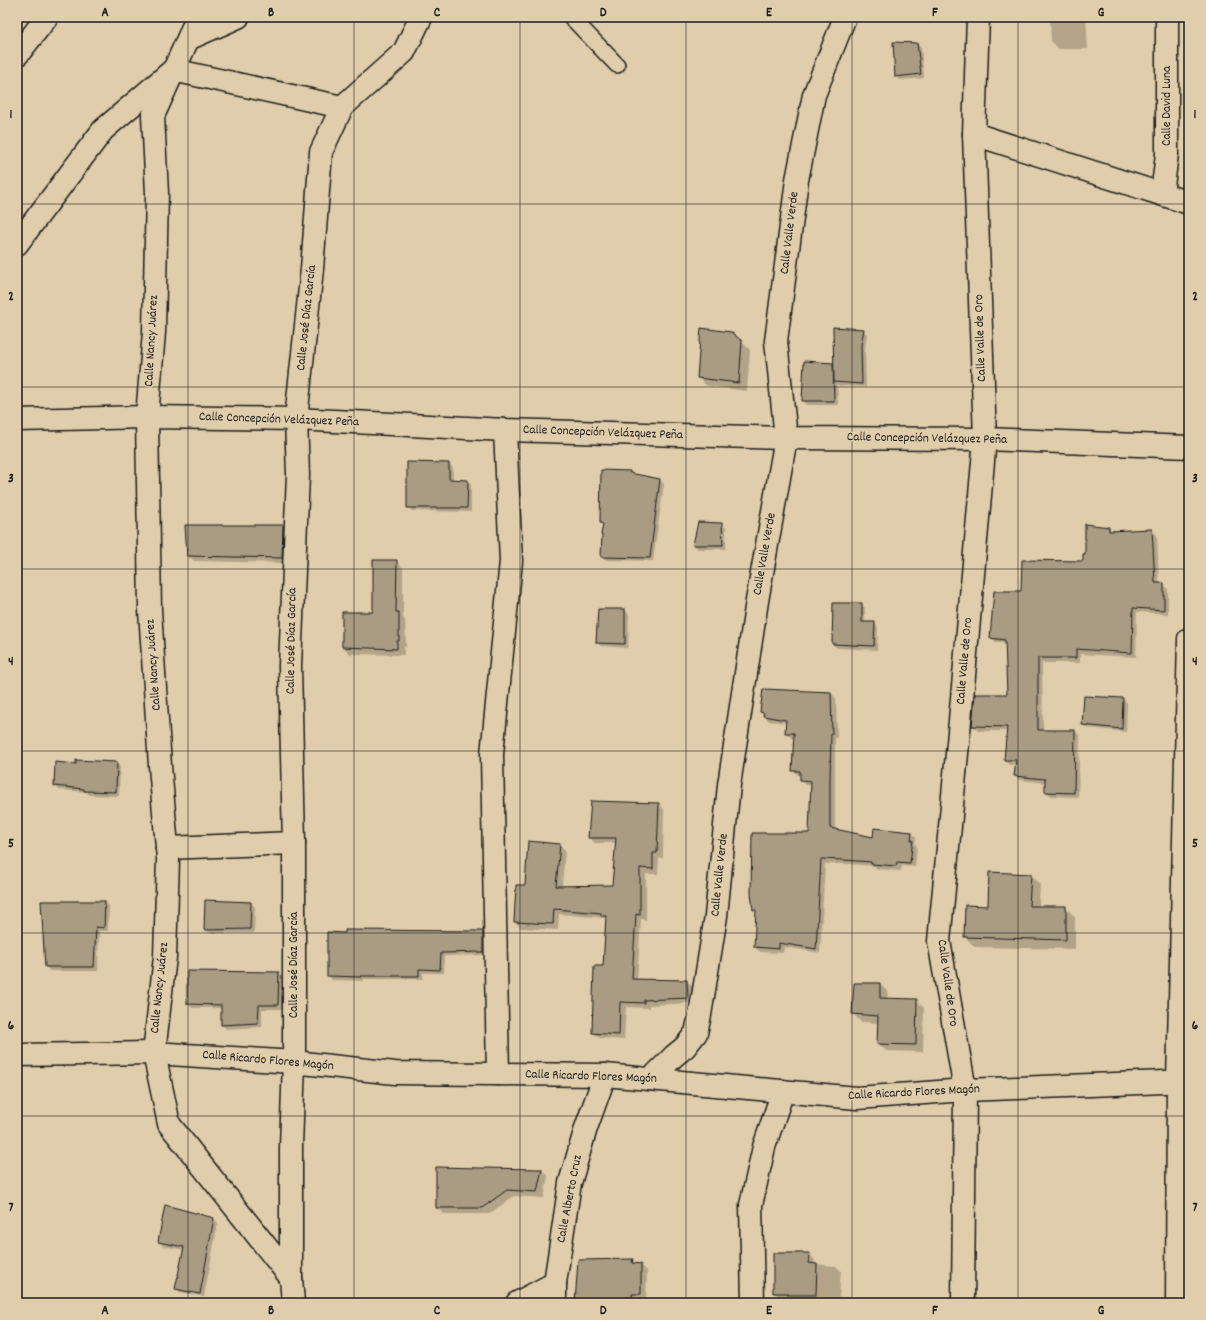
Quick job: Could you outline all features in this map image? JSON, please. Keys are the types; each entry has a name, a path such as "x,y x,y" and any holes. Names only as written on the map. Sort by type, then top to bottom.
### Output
{"street":[{"path":"17,55 25,17"},
{"path":"17,55 47,17"},
{"name":"Calle Nancy Juárez","path":"196,17 188,39 153,116 158,193 154,332 147,417 150,610 160,766 168,859 165,957 154,1053 169,1124 291,1278"},
{"path":"188,39 238,17"},
{"name":"Calle José Díaz García","path":"293,1303 291,1278 291,1148 294,1062 294,843 290,666 298,475 296,419 312,269 321,152 342,108 404,52 421,17"},
{"name":"Calle Valle Verde","path":"651,1079 685,1047 696,1033 700,1015 716,916 729,785 757,601 786,438 776,341 797,180 814,95 845,17"},
{"name":"Calle Valle de Oro","path":"963,1303 965,1090 939,940 985,439 974,134 978,17"},
{"name":"Calle David Luna","path":"1162,194 1167,154 1167,17"},
{"path":"17,244 103,130 173,70 342,108"},
{"path":"974,134 1189,203"},
{"name":"Calle Concepción Velázquez Peña","path":"17,420 147,417 296,419 505,430 786,438 985,439 1189,447"},
{"path":"498,1074 492,754 511,561 505,430"},
{"path":"1177,1303 1184,1081 1189,639"},
{"path":"167,848 294,843"},
{"name":"Calle Ricardo Flores Magón","path":"17,1055 154,1053 294,1062 395,1073 605,1075 857,1098 965,1090 1184,1081"},
{"name":"Calle Alberto Cruz","path":"555,1293 570,1183 586,1128 605,1075"},
{"path":"752,1303 751,1205 764,1147 783,1091"},
{"path":"518,1303 555,1293"}],"lane":[{"path":"572,17 617,65"}],"building":[{"path":"893,42 917,43 921,74 895,77"},
{"path":"833,327 864,329 861,345 862,384 834,382"},
{"path":"701,328 731,332 742,341 739,383 697,378"},
{"path":"804,361 833,363 834,401 802,401"},
{"path":"407,462 449,463 449,479 468,480 467,508 407,508"},
{"path":"601,470 630,471 630,473 660,479 650,558 601,557 601,535 603,524 600,523"},
{"path":"698,522 722,523 723,545 693,545"},
{"path":"1085,524 1109,527 1109,531 1152,529 1155,583 1164,583 1164,610 1133,608 1132,653 1076,649 1076,658 1038,658 1038,730 1075,730 1074,793 1045,792 1045,779 1014,776 1016,760 1004,760 1007,727 972,726 975,694 1007,694 1005,640 990,638 994,591 1021,591 1022,560 1083,561 1083,554 1085,554"},
{"path":"185,525 283,525 282,558 187,556"},
{"path":"373,560 397,560 396,612 399,612 399,641 397,641 397,649 342,647 342,612 373,612"},
{"path":"833,603 862,603 862,622 875,622 874,646 832,644"},
{"path":"598,609 625,609 625,644 596,643"},
{"path":"763,689 831,692 832,734 830,828 873,837 874,828 912,832 911,840 913,840 910,863 897,862 896,866 871,864 871,862 821,859 816,949 779,943 779,949 754,947 756,910 753,910 751,893 752,833 809,833 811,781 800,780 800,771 792,771 794,733 785,733 786,720 763,716 764,713 760,712"},
{"path":"1084,696 1123,698 1122,729 1082,725"},
{"path":"76,760 117,762 116,792 84,791 84,789 54,786 55,762 76,764"},
{"path":"591,801 659,803 657,853 653,853 653,869 640,868 640,915 636,914 632,979 687,980 688,998 644,1000 644,1003 620,1002 619,1035 592,1033 594,966 603,966 606,916 601,916 601,913 554,909 553,924 514,922 516,885 525,885 528,841 560,844 556,886 612,885 616,838 588,838"},
{"path":"989,872 1031,874 1029,906 1066,906 1066,940 964,937 965,905 988,906"},
{"path":"205,900 251,902 250,929 204,930"},
{"path":"41,901 105,901 104,928 96,927 94,967 45,967"},
{"path":"345,930 483,931 483,952 441,953 440,970 419,969 419,976 327,976 327,932 345,933"},
{"path":"187,971 279,972 278,1005 259,1005 258,1023 221,1025 221,1005 187,1004"},
{"path":"854,983 880,983 880,998 917,999 916,1045 877,1044 878,1016 852,1014"},
{"path":"436,1167 542,1169 537,1192 507,1190 482,1208 436,1208"},
{"path":"165,1205 214,1218 200,1294 175,1289 184,1247 158,1242"},
{"path":"773,1253 810,1253 809,1263 817,1264 816,1295 788,1295 788,1293 773,1293"},
{"path":"633,1259 632,1263 641,1264 641,1294 632,1294 632,1303 575,1303 578,1260"}]}
